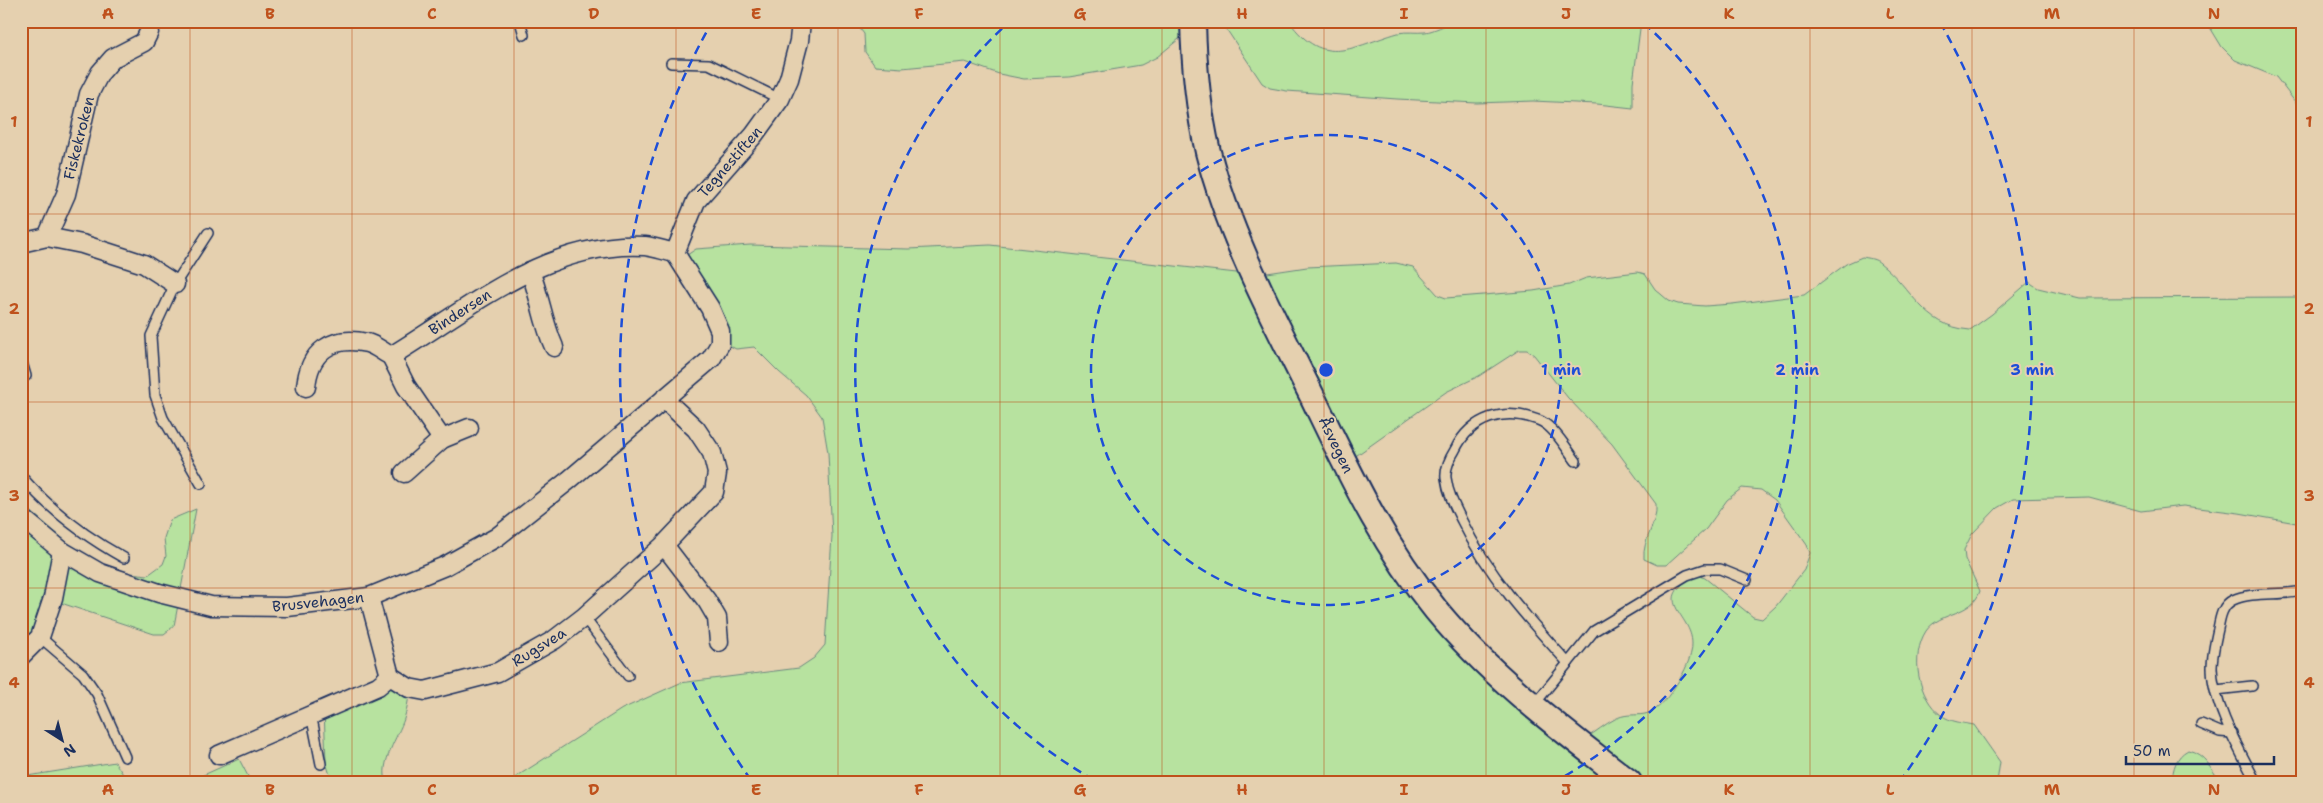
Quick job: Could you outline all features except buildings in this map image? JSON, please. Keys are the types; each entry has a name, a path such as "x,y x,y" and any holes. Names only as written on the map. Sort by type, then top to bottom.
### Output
{"main road":[{"name":"Åsvegen","path":"1193,21 1195,72 1208,151 1227,212 1264,297 1372,518 1405,569 1436,610 1488,667 1533,707 1629,782"}],"street":[{"name":"Tegnestiften","path":"675,253 696,201 754,135 780,100 789,79 801,21"},
{"name":"Fiskekroken","path":"47,237 66,194 89,94 100,73 113,58 144,42 149,26"},
{"path":"21,243 47,237 82,244 144,264 175,284"},
{"name":"Bindersen","path":"391,356 487,294 530,271 572,255 608,248 646,246 675,253"},
{"path":"664,400 711,359 720,344 720,330 710,308 675,253"},
{"path":"530,271 542,307 546,330 554,347"},
{"path":"306,388 307,370 327,346 345,340 369,344 391,356 406,386 442,439"},
{"name":"Rugsvea","path":"390,676 409,688 425,691 498,672 554,640 664,545 714,492 717,473 712,452 696,429 664,400"},
{"name":"Brusvehagen","path":"21,517 62,551 100,573 211,606 287,608 369,597 445,566 497,537 569,480 664,400"},
{"path":"404,473 442,439 469,428"},
{"path":"664,545 707,601 716,618 719,642"},
{"path":"21,656 40,637 53,598 62,551"},
{"path":"219,755 378,686 390,676 369,597"}],"lane":[{"path":"520,21 524,35"},
{"path":"671,63 709,64 780,100"},
{"path":"202,484 163,418 155,395 150,336 175,284 208,233"},
{"path":"21,359 26,376"},
{"path":"1568,663 1521,611 1474,546 1452,500 1446,477 1450,458 1459,441 1468,430 1489,417 1501,414 1514,414 1539,420 1548,427 1576,461"},
{"path":"21,476 57,514 97,543 124,558"},
{"path":"1533,707 1594,631 1687,575 1705,569 1720,569 1747,580"},
{"path":"2256,782 2232,733 2216,690 2212,668 2218,626 2225,606 2233,600 2247,597 2287,595 2302,591"},
{"path":"584,616 628,676"},
{"path":"40,637 83,674 97,694 125,757"},
{"path":"2216,690 2252,686"},
{"path":"311,714 321,764"},
{"path":"2201,724 2214,730 2232,733"}],"green space":[{"path":"854,21 1192,21 1179,39 1157,57 1141,65 1069,77 1024,79 999,74 965,62 902,68 875,66 865,52 864,34"},
{"path":"1221,21 1289,21 1302,36 1314,45 1327,50 1340,50 1353,48 1398,33 1422,32 1440,28 1454,21 1641,21 1633,83 1633,108 1533,101 1477,103 1397,99 1287,91 1270,88 1262,83"},
{"path":"2208,21 2302,21 2302,111 2276,77 2235,60 2222,47"},
{"path":"750,245 908,249 990,245 1254,275 1307,267 1396,263 1413,267 1438,295 1446,298 1533,291 1569,285 1586,278 1638,272 1645,274 1655,289 1669,301 1678,304 1705,306 1804,295 1846,264 1862,257 1880,263 1929,314 1954,327 1970,330 2029,282 2038,288 2080,298 2302,297 2302,524 2183,506 2141,511 2089,497 2013,499 1997,508 1972,534 1964,550 1965,559 1980,591 1976,599 1963,609 1939,620 1926,631 1918,652 1918,664 1922,688 1933,708 1949,719 1974,725 2000,762 1997,782 508,782 622,709 680,683 799,668 814,658 825,645 832,536 828,453 822,417 806,395 754,347 736,349 728,345 672,265 696,249","holes":["1519,350 1527,350 1534,355 1568,398 1612,444 1656,504 1655,518 1645,545 1644,559 1657,565 1666,565 1706,529 1727,500 1742,488 1761,490 1775,500 1807,545 1810,553 1804,570 1776,606 1762,619 1753,617 1705,578 1696,575 1682,584 1676,593 1674,601 1690,633 1692,644 1687,666 1679,680 1659,707 1646,714 1622,716 1586,738 1423,603 1343,465 1446,392 1479,376"]},
{"path":"21,503 74,548 113,571 148,575 163,564 166,556 164,538 170,520 196,509 174,626 164,634 154,634 52,600 21,661"},
{"path":"391,674 410,691 404,719 387,759 385,775 387,782 332,782 326,762 324,709"},
{"path":"2188,750 2203,758 2220,782 2171,782 2174,768 2180,756"},
{"path":"239,759 251,782 188,782"},
{"path":"115,762 128,782 21,782 21,777"}]}
